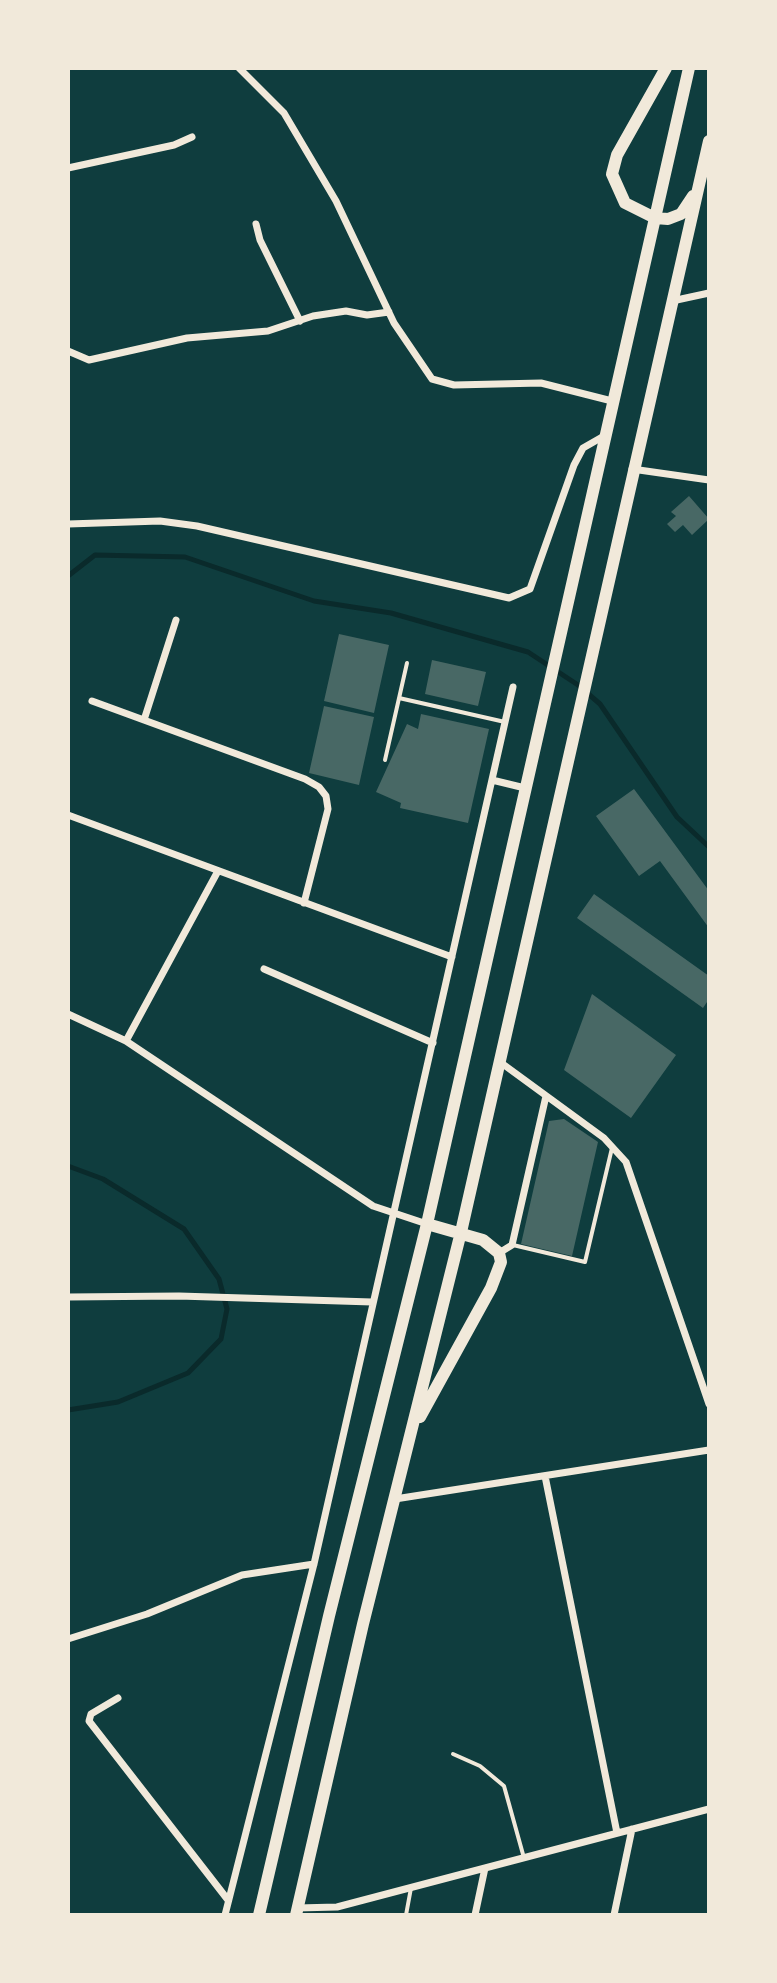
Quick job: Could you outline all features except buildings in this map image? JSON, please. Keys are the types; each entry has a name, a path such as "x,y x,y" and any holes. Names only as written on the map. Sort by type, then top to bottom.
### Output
{"highway":[{"path":"666,68 617,155 612,174 625,203 655,218 668,219 681,214 690,204 701,174"},
{"path":"259,1915 332,1601 427,1224 689,68"},
{"path":"296,1911 461,1232 709,141"},
{"path":"411,1434 497,1275 499,1253 483,1240 427,1224"}],"street":[{"path":"239,68 284,113 336,201 389,312 424,369 442,383 541,383 612,401"},
{"path":"68,168 174,145 192,137"},
{"path":"256,224 260,240 300,321"},
{"path":"672,301 709,293"},
{"path":"68,351 89,360 187,338 268,331 346,311 367,315 389,312"},
{"path":"68,524 160,521 197,526 509,598 530,589 574,465 583,448 604,436"},
{"path":"632,469 709,480"},
{"path":"144,720 176,620"},
{"path":"225,1915 314,1564 513,687"},
{"path":"92,701 305,779 326,796 328,809 304,903"},
{"path":"492,780 525,788"},
{"path":"68,815 452,957"},
{"path":"126,1041 218,871"},
{"path":"264,969 433,1043"},
{"path":"68,1014 126,1041 373,1206 394,1216 427,1224"},
{"path":"500,1062 612,1145 626,1162 709,1404"},
{"path":"499,1253 512,1245 546,1096"},
{"path":"68,1297 179,1296 372,1302"},
{"path":"395,1499 709,1450"},
{"path":"545,1476 617,1833"},
{"path":"68,1639 147,1614 242,1575 314,1564"},
{"path":"118,1698 91,1714 89,1721 228,1900"},
{"path":"296,1911 336,1911 411,1888 709,1809"},
{"path":"614,1915 632,1829"},
{"path":"475,1915 485,1868"}],"lane":[{"path":"385,760 407,663"},
{"path":"399,698 505,722"},
{"path":"512,1245 585,1262 612,1145"},
{"path":"453,1754 480,1766 504,1786 524,1858"},
{"path":"406,1915 411,1888"}],"waterway":[{"path":"68,576 95,555 185,557 314,601 391,613 528,652 578,685 600,704 677,817 709,847"},
{"path":"68,1166 103,1179 184,1229 219,1279 227,1309 221,1339 188,1373 118,1402 68,1410"}]}
